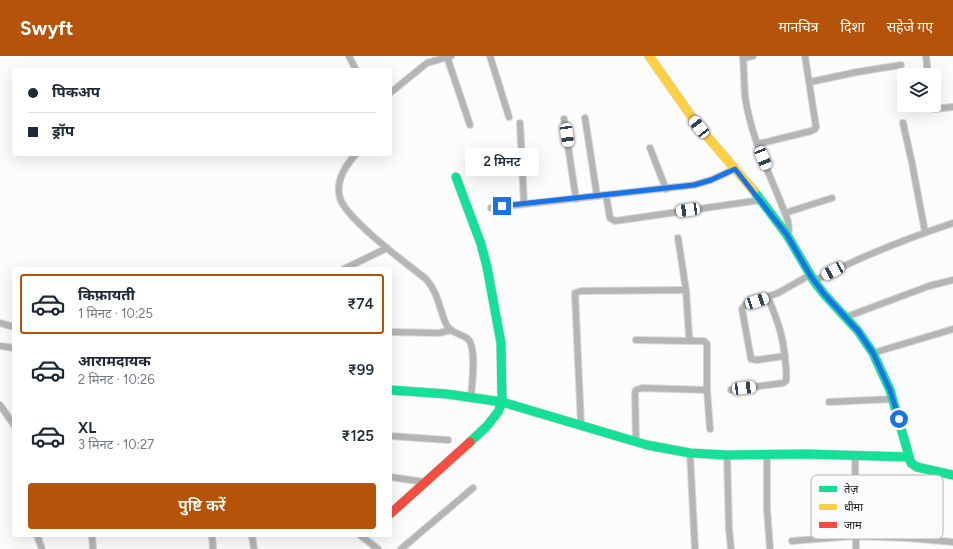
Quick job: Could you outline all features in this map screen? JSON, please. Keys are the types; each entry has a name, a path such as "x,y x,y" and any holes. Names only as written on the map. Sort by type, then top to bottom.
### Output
{"street":[{"path":"349,56 355,68"},
{"path":"392,91 427,63 449,56 470,125"},
{"path":"490,56 509,117"},
{"path":"649,56 691,116 761,200 787,235 812,278 824,294 858,331 873,353 893,399 908,457 911,463 917,467 953,475"},
{"path":"753,56 743,57 745,96 758,144 789,226 787,235"},
{"path":"758,144 815,129 817,123 806,56"},
{"path":"926,56 927,68"},
{"path":"810,82 901,65"},
{"path":"941,108 953,107"},
{"path":"585,118 597,196"},
{"path":"564,119 576,199"},
{"path":"520,123 524,204"},
{"path":"903,123 925,232"},
{"path":"650,148 666,189"},
{"path":"354,156 347,165 341,177 339,191 340,199 344,208 387,248 431,284 436,293 446,324 450,330 464,337 471,343 473,350 471,397"},
{"path":"491,208 666,189 702,183 735,169"},
{"path":"392,512 487,426 498,412 502,402 501,343 487,267 477,231 456,177"},
{"path":"606,195 610,218 615,220 761,200"},
{"path":"785,213 832,198"},
{"path":"785,356 757,360 750,357 742,309 746,304 786,290 894,244 953,223"},
{"path":"678,238 686,290 689,336 691,340"},
{"path":"348,267 387,248"},
{"path":"846,317 929,286 953,280"},
{"path":"581,425 575,293 581,291 686,290"},
{"path":"731,390 783,383 786,381 785,356 779,324 768,297"},
{"path":"0,323 12,326"},
{"path":"873,353 953,329"},
{"path":"392,332 434,334 450,330"},
{"path":"636,340 691,340 704,341 707,344 707,390 710,429"},
{"path":"0,346 12,348"},
{"path":"636,441 636,390 642,388 707,390"},
{"path":"392,390 447,394 502,402 660,448 690,453 727,456 806,454 908,457"},
{"path":"829,402 893,399"},
{"path":"0,405 12,422"},
{"path":"392,436 448,440"},
{"path":"690,453 695,549"},
{"path":"855,455 855,475"},
{"path":"727,456 731,549"},
{"path":"767,456 767,509 770,549"},
{"path":"392,477 425,482"},
{"path":"401,549 473,488"},
{"path":"37,537 42,549"},
{"path":"92,537 92,549"},
{"path":"212,537 213,548"},
{"path":"252,537 254,549"},
{"path":"364,537 378,549"},
{"path":"792,540 811,539"},
{"path":"855,539 856,549"},
{"path":"918,539 953,542"}],"traffic: fast":[{"path":"456,177 481,244 487,267 501,343 502,402 498,412 487,426 470,442"},
{"path":"754,191 787,235 814,281 858,331 873,353 890,390 911,463 917,467 953,475"},
{"path":"392,390 447,394 502,402 647,445 690,453 727,455 806,454 908,457"}],"traffic: slow":[{"path":"649,56 699,127 754,191"}],"traffic: jam":[{"path":"392,512 470,442"}],"route":[{"path":"502,206 694,185 711,180 735,169 761,200 795,246 810,275 824,294 858,331 873,353 890,390 899,419"}]}
